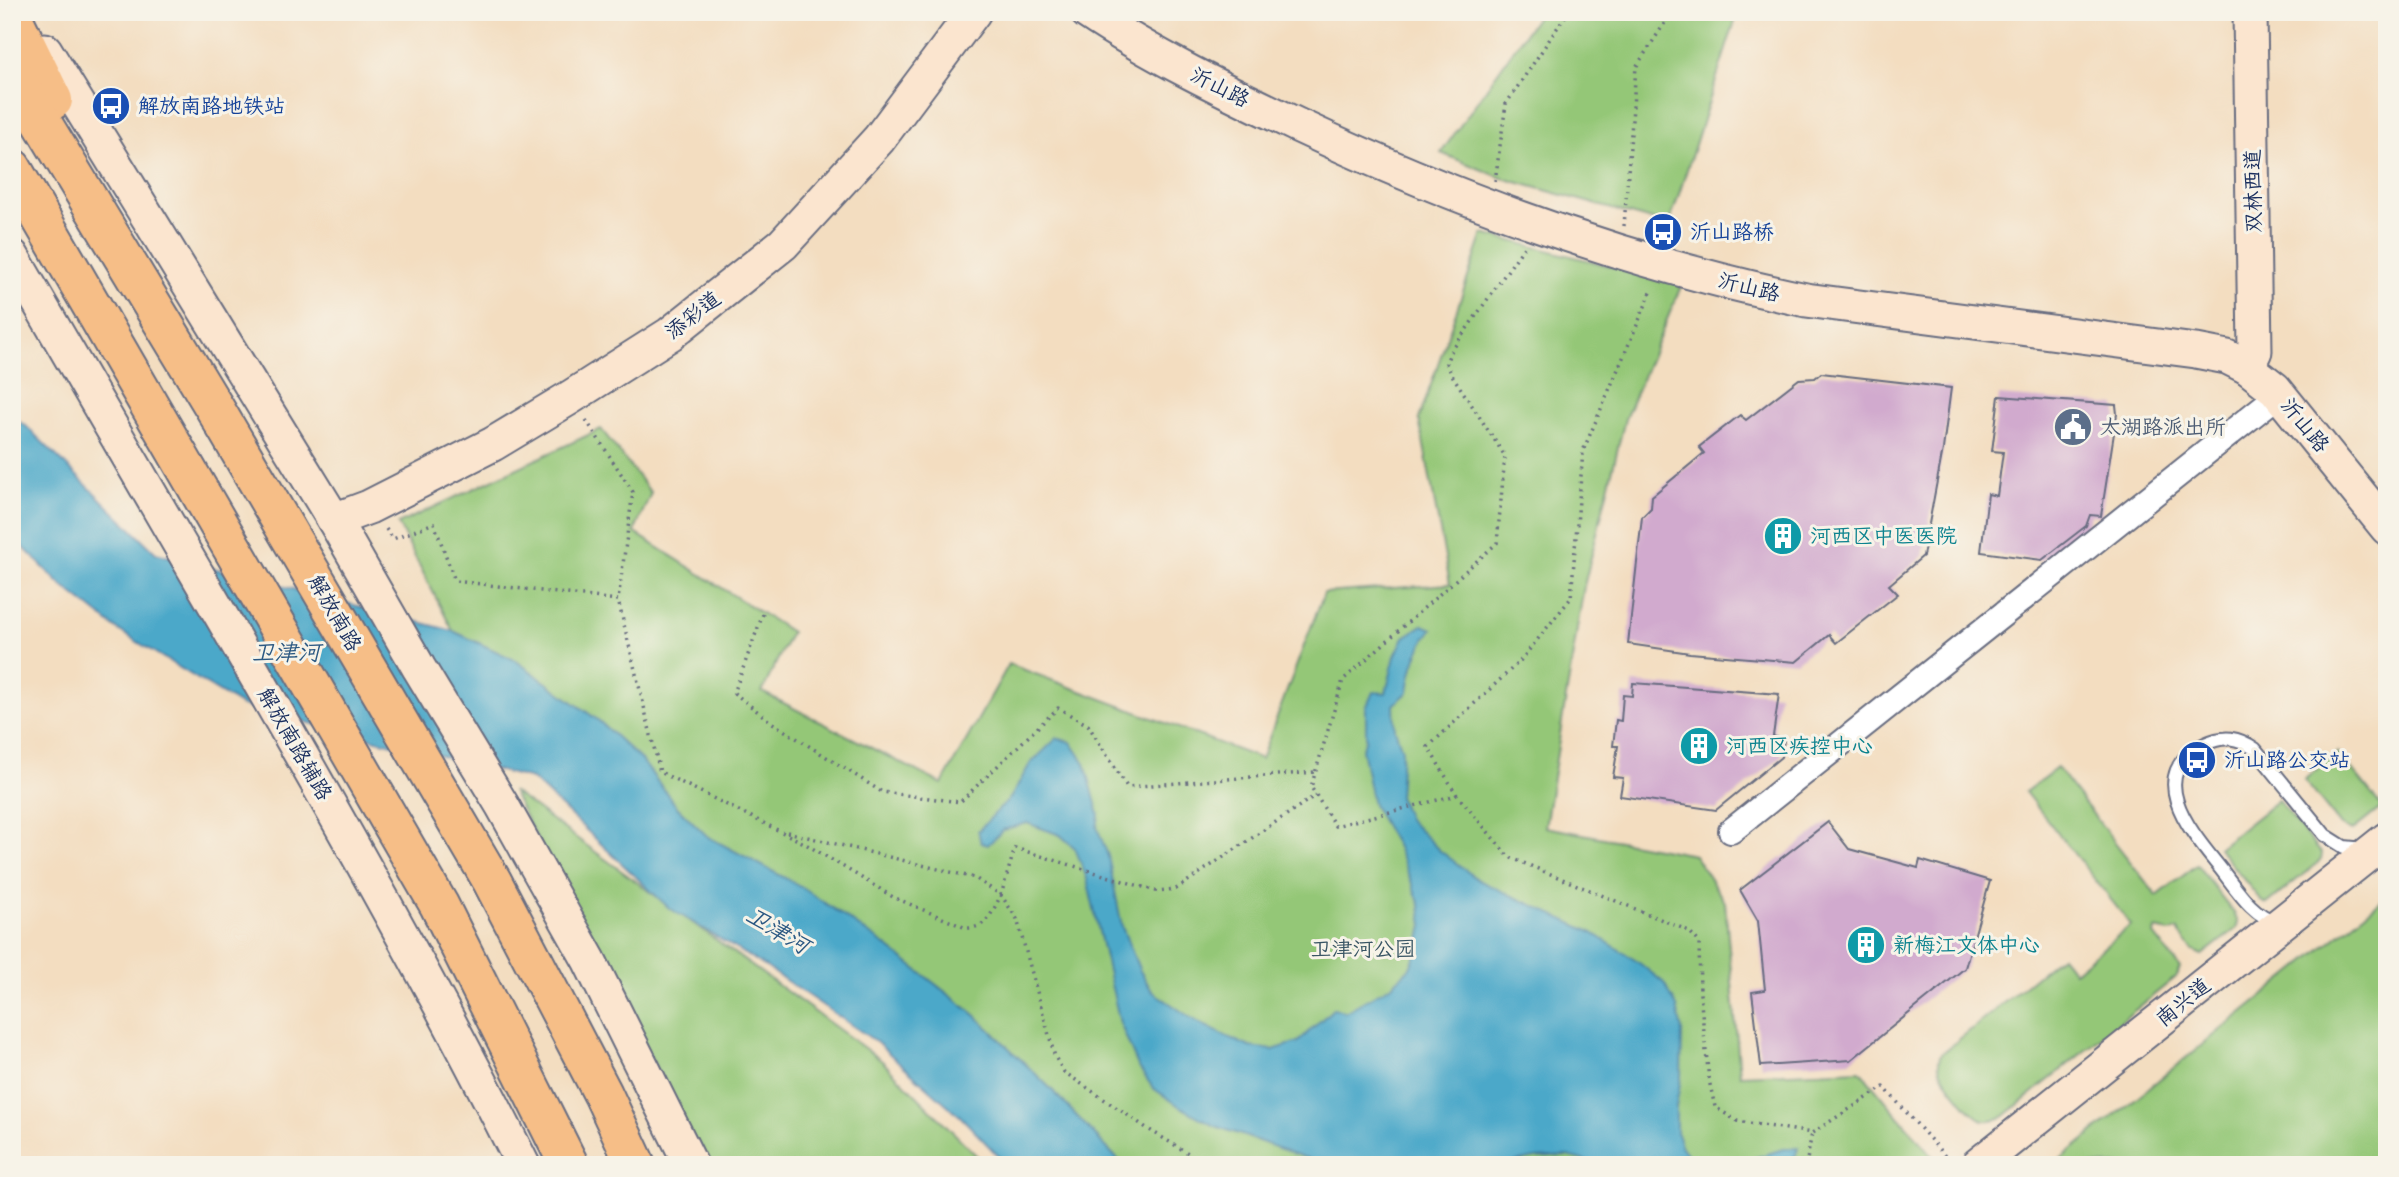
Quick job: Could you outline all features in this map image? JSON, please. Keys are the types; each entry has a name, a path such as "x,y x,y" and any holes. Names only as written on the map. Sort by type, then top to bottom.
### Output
{"highway":[{"path":"12,16 140,286"},
{"name":"解放南路","path":"12,73 214,407 492,881 603,1094 636,1165"},
{"path":"12,168 439,905 569,1165"},
{"path":"12,215 30,243 113,343"},
{"path":"550,1125 558,1165"}],"street":[{"path":"22,12 334,520 502,805 589,960 691,1165"},
{"name":"添彩道","path":"334,520 369,507 493,444 670,334 783,244 879,139 974,12"},
{"name":"沂山路","path":"1087,12 1232,94 1359,154 1448,192 1540,226 1662,264 1743,287 1806,300 2243,355 2273,365 2291,383 2387,502"},
{"name":"沂山路","path":"1127,12 1211,59 1365,138 1494,190 1623,231 1736,263 1857,290 2215,335 2243,355 2275,389 2387,528"},
{"name":"双林西道","path":"2233,12 2243,355"},
{"name":"双林西道","path":"2243,355 2250,12"},
{"name":"解放南路辅路","path":"12,256 302,756 457,1035 523,1165"},
{"path":"1731,831 2272,400"},
{"name":"南兴道","path":"1979,1165 2384,849"},
{"name":"南兴道","path":"2008,1165 2384,849"}],"lane":[{"path":"2295,920 2269,920 2252,907 2181,815 2174,794 2175,780 2185,759 2194,751 2224,738 2243,741 2255,749 2325,835 2344,847 2384,849"}],"path":[{"path":"1494,190 1506,104 1569,12"},
{"path":"1623,231 1636,67 1672,12"},
{"path":"1457,796 1335,825 1311,787 1343,680 1497,543 1505,456 1446,363 1450,353 1540,226"},
{"path":"1662,264 1583,451 1571,598 1521,660 1428,747 1457,796 1509,857 1689,931 1699,942 1700,994 1709,1080 1715,1107 1737,1121 1812,1133 1884,1087 1953,1165"},
{"path":"571,397 633,492 618,600 660,772 804,843 893,897 966,928 976,929 987,922 1000,895 1015,848 1156,891 1176,889 1315,794"},
{"path":"369,507 393,539 434,523 456,581 618,600"},
{"path":"763,614 734,693 771,722 882,792 960,802 1058,708 1088,725 1127,787 1315,772"},
{"path":"780,831 975,878 1000,895 1017,919 1055,1057 1064,1072 1148,1129 1208,1165"},
{"path":"1806,1165 1812,1133"}],"green space":[{"path":"1540,12 1738,12 1669,225 1502,178 1441,153"},
{"name":"卫津河公园","path":"1483,234 1682,284 1625,419 1584,586 1545,827 1694,855 1725,902 1740,1075 1860,1070 1938,1163 1936,1165 1123,1165 1052,1090 975,1015 885,945 800,886 708,837 677,807 642,761 599,721 515,660 453,631 398,524 601,429 651,493 634,532 791,632 762,692 942,784 1009,664 1261,759 1324,593 1450,584 1419,419"},
{"path":"2338,752 2382,807 2352,831 2341,826 2304,780"},
{"path":"2057,768 2157,896 2197,865 2234,913 2238,923 2236,929 2202,955 2193,951 2177,930 2169,932 2155,929 2154,935 2180,968 2176,977 2003,1117 1984,1120 1970,1111 1945,1078 1939,1066 1940,1055 2061,956 2074,972 2131,925 2025,792"},
{"path":"512,791 882,1061 986,1165 706,1165"},
{"path":"2278,800 2322,854 2321,860 2267,904 2262,902 2218,848"},
{"path":"2387,896 2387,1165 2053,1165"}],"water":[{"name":"卫津河","path":"12,418 25,425 156,553 453,631 515,660 599,721 642,761 677,807 708,837 800,886 885,945 975,1015 1052,1090 1123,1165 1007,1165 960,1116 875,1041 766,967 669,908 532,779 242,706 118,630 60,584 12,536"},
{"path":"1423,625 1432,629 1415,659 1408,692 1394,705 1395,729 1402,750 1399,797 1408,819 1439,850 1480,881 1593,933 1638,962 1664,983 1677,1007 1682,1031 1676,1132 1682,1147 1698,1165 1601,1165 1567,1156 1536,1158 1511,1165 1326,1165 1213,1125 1153,1088 1138,1066 1120,1023 1087,879 1075,848 1060,835 1027,823 1003,830 988,845 981,843 978,831 1011,797 1030,764 1057,738 1071,742 1085,763 1099,815 1097,827 1108,856 1122,927 1139,969 1152,991 1194,1020 1250,1047 1273,1050 1298,1042 1334,1008 1345,1012 1392,985 1410,968 1419,945 1423,925 1420,905 1398,849 1373,805 1362,749 1366,739 1366,708 1373,692 1386,693 1395,656 1404,637"},
{"path":"1798,1148 1793,1165 1733,1165 1783,1149"}],"building":[{"name":"河西区中医医院","path":"1821,373 1951,388 1943,449 1923,556 1889,585 1898,594 1836,643 1829,635 1796,662 1690,653 1628,644 1642,517 1651,508 1652,496 1704,453 1699,447 1740,415 1746,420 1799,379 1815,378"},
{"name":"太湖路派出所","path":"1999,396 2116,405 2117,414 2101,516 2090,515 2086,526 2042,560 1981,552 1988,494 1997,496 2003,452 1992,451"},
{"name":"河西区疾控中心","path":"1633,683 1779,694 1773,736 1784,740 1781,757 1716,810 1620,796 1623,778 1613,777 1618,746 1613,746 1616,720 1621,721 1623,695 1632,696"},
{"name":"新梅江文体中心","path":"1828,822 1849,849 1918,868 1920,860 1990,881 1965,968 1851,1060 1761,1066 1752,992 1765,990 1758,921 1740,890"}],"place":[{"name":"解放南路地铁站","path":"111,106"},
{"name":"沂山路桥","path":"1663,232"},
{"name":"太湖路派出所","path":"2073,427"},
{"name":"河西区中医医院","path":"1783,536"},
{"name":"河西区疾控中心","path":"1699,746"},
{"name":"沂山路公交站","path":"2197,760"},
{"name":"新梅江文体中心","path":"1866,945"}]}
